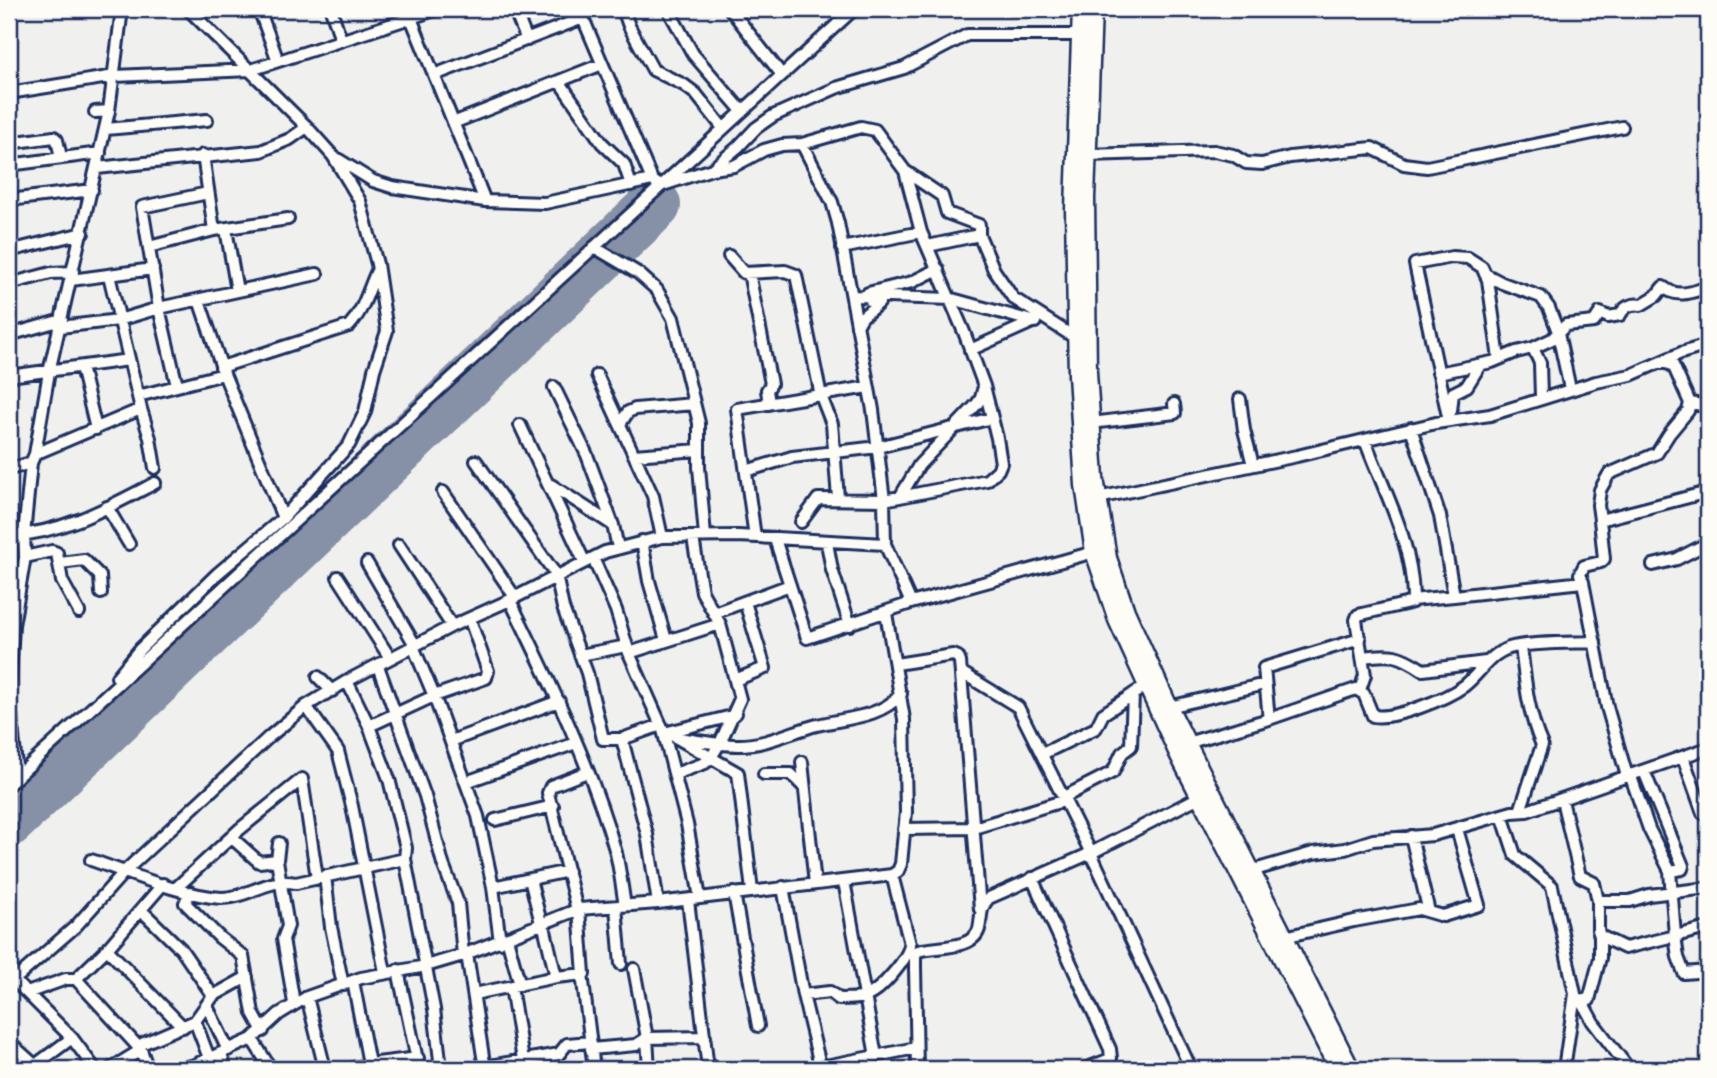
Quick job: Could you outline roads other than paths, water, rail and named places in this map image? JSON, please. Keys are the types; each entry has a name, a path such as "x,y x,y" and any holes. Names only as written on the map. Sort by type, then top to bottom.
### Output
{"highway":[{"path":"1081,9 1074,209 1077,339 1084,485 1094,552 1140,690 1251,871 1284,937 1339,1069"},
{"path":"1093,9 1086,241 1091,423 1105,543 1119,594 1187,744 1206,794 1339,1069"}],"street":[{"path":"13,780 9,693 11,625 25,557 24,535 33,459 49,372 106,129 122,9"},
{"path":"89,711 141,649 217,574 283,518 349,445 365,412 374,370 387,331 377,271 360,201 333,156 188,9"},
{"path":"259,9 278,61"},
{"path":"331,9 341,40"},
{"path":"399,9 407,19 434,75 485,201"},
{"path":"9,93 115,76 251,70 438,9"},
{"path":"514,9 527,40"},
{"path":"623,9 629,26 653,70 696,94 723,128"},
{"path":"668,9 693,54 742,111"},
{"path":"730,9 782,75"},
{"path":"13,780 594,247 656,183 723,128 854,9"},
{"path":"434,75 527,40 581,13 656,183"},
{"path":"712,169 756,128 782,111 836,89 904,68 967,35 1080,35"},
{"path":"453,123 602,64"},
{"path":"559,81 602,143 624,164 631,185"},
{"path":"94,112 109,111"},
{"path":"106,129 207,120"},
{"path":"97,168 261,151 290,139 307,127"},
{"path":"333,156 382,184 485,201 545,203 734,166 764,150 782,145 802,144 861,127 875,130 905,171 938,193 945,201 947,212 979,225 979,235 1005,290 1038,320"},
{"path":"1087,155 1214,151 1233,155 1246,163 1262,164 1372,148 1404,164 1427,167 1622,127"},
{"path":"9,143 54,137 61,158"},
{"path":"802,144 832,202 853,297 878,447 884,500 885,544 911,603"},
{"path":"9,164 100,153"},
{"path":"203,155 208,193 237,291"},
{"path":"801,522 818,499 884,500 987,480 1001,463 984,386 952,299 921,232 905,171"},
{"path":"9,200 92,190"},
{"path":"177,386 159,308 142,207 208,193"},
{"path":"149,247 220,230 288,219"},
{"path":"842,248 921,232"},
{"path":"9,251 83,233"},
{"path":"928,246 979,235"},
{"path":"594,247 638,273 663,298 673,318 699,423 705,536"},
{"path":"729,256 740,271 785,271 796,275 821,396 832,424 838,498"},
{"path":"1449,421 1415,264 1452,257 1468,258 1482,267 1488,280 1499,359"},
{"path":"9,284 51,273 72,276 109,275 153,269"},
{"path":"853,297 912,282 938,269"},
{"path":"138,396 177,386 349,326 360,314 377,271"},
{"path":"749,273 771,384 767,390 769,404"},
{"path":"9,335 61,323 119,320 159,308 317,274"},
{"path":"1485,274 1541,297 1549,308 1558,333 1570,389"},
{"path":"109,275 155,468"},
{"path":"1438,373 1480,365 1533,348 1566,325 1594,322 1600,313 1608,317 1620,315 1625,308 1647,302 1663,287 1682,295 1705,288 1708,296"},
{"path":"853,297 952,299 1038,320 1077,339"},
{"path":"853,297 879,303 862,317 857,326"},
{"path":"199,300 223,370 283,518"},
{"path":"970,350 1038,320"},
{"path":"1098,498 1253,466 1411,428 1490,415 1541,397 1631,375 1705,344"},
{"path":"1533,348 1540,363 1541,397"},
{"path":"9,376 129,360"},
{"path":"1661,362 1673,365 1690,403 1682,421 1669,434 1657,453 1609,474 1600,489 1598,505 1604,559 1584,566 1580,575 1607,707 1649,829 1670,871 1678,957 1684,973 1708,971"},
{"path":"1449,421 1453,393 1467,386 1480,365"},
{"path":"81,367 96,429"},
{"path":"597,374 653,496 662,537"},
{"path":"900,497 919,465 981,398 984,386"},
{"path":"554,387 587,455 613,525 618,548"},
{"path":"755,537 737,409 868,387"},
{"path":"1240,399 1253,466"},
{"path":"1690,403 1702,405 1708,411"},
{"path":"620,424 628,412 635,409 694,404"},
{"path":"1091,423 1175,414 1174,404"},
{"path":"9,469 141,409"},
{"path":"746,471 792,457 878,447 992,418"},
{"path":"520,425 616,610 628,650 664,729 687,824 700,898"},
{"path":"1411,428 1440,516 1454,596"},
{"path":"1365,440 1382,487 1400,523 1409,563 1412,600"},
{"path":"634,455 699,450"},
{"path":"476,461 556,575 563,608 580,655 603,739 622,739 736,713"},
{"path":"9,536 79,522 155,483"},
{"path":"549,483 613,525"},
{"path":"443,492 513,599 559,701 587,772 615,852 620,906 621,964"},
{"path":"1600,520 1708,492"},
{"path":"107,508 129,544"},
{"path":"95,1069 72,1038 12,977 76,926 125,872 269,737 306,706 390,658 513,599 588,559 642,541 662,537 705,536 885,544"},
{"path":"675,774 705,763 712,756 736,713 740,699 720,624 702,592 693,538"},
{"path":"775,539 807,638 911,603 1094,552"},
{"path":"642,541 649,581 666,640"},
{"path":"827,542 832,570 850,625"},
{"path":"1653,565 1677,559 1708,543"},
{"path":"399,545 452,626"},
{"path":"25,557 52,551 57,553 62,581 79,612"},
{"path":"60,564 84,561 100,576 102,593"},
{"path":"367,564 414,646 478,816 503,940 516,986 523,1060"},
{"path":"338,577 390,658"},
{"path":"1360,690 1365,675 1356,620 1358,615 1412,600 1583,582"},
{"path":"714,613 790,585"},
{"path":"735,680 765,668 745,601"},
{"path":"175,1069 193,1067 252,1039 294,1003 307,997 385,972 426,966 465,954 578,910 688,900 892,875 898,871 901,864 904,829 904,719 887,612"},
{"path":"369,726 434,696 486,678 488,675 470,620"},
{"path":"580,655 628,650 720,624"},
{"path":"1269,719 1264,668 1360,639"},
{"path":"1187,744 1356,689 1364,694 1373,716 1385,716 1439,701 1464,686 1486,662 1509,648 1595,642"},
{"path":"1520,811 1542,746 1527,697 1521,646"},
{"path":"1363,657 1387,653 1404,657 1423,670 1486,662"},
{"path":"896,664 953,655 958,657 960,662 980,912 979,929 974,937 963,943 918,951 915,955 917,1069"},
{"path":"378,666 425,796 443,864 458,903 484,1068 559,1054 567,1044 636,1045 647,1038 705,1037"},
{"path":"961,672 1018,707 1091,853 1191,1069"},
{"path":"318,677 332,691"},
{"path":"347,681 369,726 389,779 407,848 405,859 434,1009 440,1069"},
{"path":"1169,707 1265,684"},
{"path":"1042,754 1096,729 1103,714 1140,690"},
{"path":"904,829 974,828 1065,799 1113,772 1122,753 1131,746 1140,690"},
{"path":"680,738 738,745 762,743 817,725 870,713 893,703 901,694"},
{"path":"451,741 559,701"},
{"path":"306,706 338,751 385,972"},
{"path":"664,729 734,769 740,777 752,891"},
{"path":"622,739 647,834 658,903"},
{"path":"466,782 576,743"},
{"path":"1251,871 1313,853 1345,849 1373,840 1433,835 1502,815 1527,811 1708,748"},
{"path":"1683,757 1703,813 1708,812"},
{"path":"802,762 815,884"},
{"path":"1644,771 1683,866 1682,869 1670,871"},
{"path":"587,772 551,786 548,793 578,910 585,971 582,974 594,1069"},
{"path":"764,774 791,774 804,787"},
{"path":"176,888 231,837 302,779 331,928 369,1066"},
{"path":"980,912 989,898 1091,853 1206,794"},
{"path":"1562,800 1580,876 1594,883 1598,901 1600,958 1589,1000 1578,1000"},
{"path":"495,820 552,806"},
{"path":"1502,815 1516,855 1552,886 1578,1000 1629,1069"},
{"path":"1284,937 1354,920 1419,909 1443,916 1479,905 1457,829"},
{"path":"1411,836 1429,912"},
{"path":"231,837 258,862 276,860"},
{"path":"279,843 276,860 288,926 283,939 294,1003"},
{"path":"91,860 176,888 223,898 281,880 296,883 405,859"},
{"path":"493,887 568,871"},
{"path":"803,995 830,992 839,999 865,998 879,989 908,953 892,875"},
{"path":"1032,878 1111,1049 1111,1058 1085,1069"},
{"path":"530,879 556,976"},
{"path":"844,881 876,1056"},
{"path":"27,993 66,979 76,979 107,949 163,884"},
{"path":"783,887 803,995 821,1068 916,1048"},
{"path":"1598,901 1630,901 1649,895 1708,888"},
{"path":"190,892 186,903 243,956 253,1013 263,1031"},
{"path":"734,893 758,1026"},
{"path":"688,900 708,1069"},
{"path":"141,911 181,949 210,1001 224,1052 225,1069"},
{"path":"1600,936 1625,948 1708,928"},
{"path":"107,949 183,1027"},
{"path":"350,1069 418,1064 409,1033 398,970"},
{"path":"634,970 647,1038 649,1069"},
{"path":"474,995 556,976 582,974"},
{"path":"110,1069 139,1048 195,1021 210,1001 247,977"},
{"path":"76,979 139,1048 148,1069"},
{"path":"307,997 325,1069"},
{"path":"1564,1069 1566,1045 1578,1000"},
{"path":"195,1021 209,1058"},
{"path":"9,1042 35,1068 72,1038"},
{"path":"252,1039 271,1069"}]}
